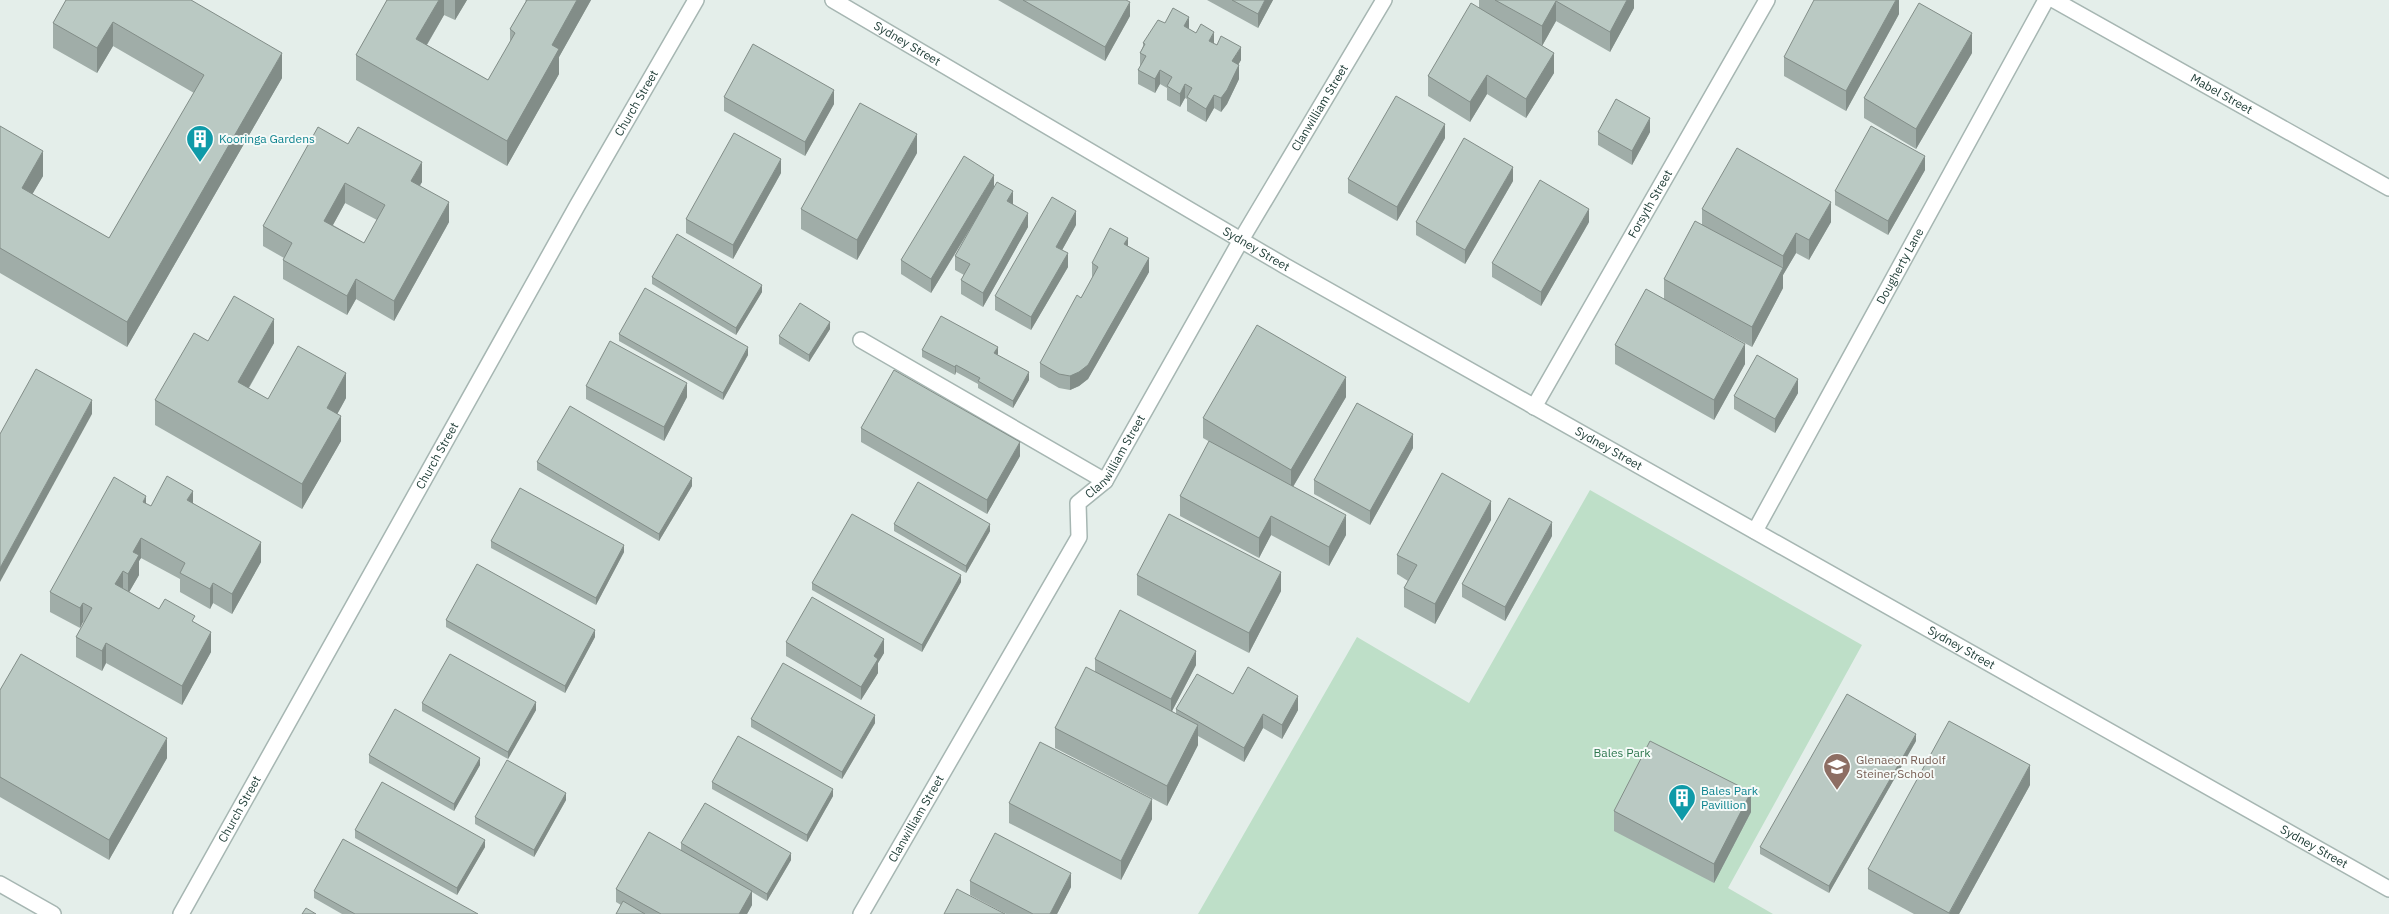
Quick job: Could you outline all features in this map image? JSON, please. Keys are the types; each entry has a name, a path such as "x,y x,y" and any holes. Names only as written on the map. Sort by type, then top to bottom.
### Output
{"street":[{"name":"Church Street","path":"181,914 577,206 696,0"},
{"name":"Sydney Street","path":"834,0 1241,240 2389,889"},
{"name":"Clanwilliam Street","path":"861,914 1078,537 1078,504 1105,481 1241,240 1384,0"},
{"name":"Forsyth Street","path":"1534,407 1766,0"},
{"name":"Dougherty Lane","path":"1754,531 2046,0"},
{"name":"Mabel Street","path":"2054,0 2389,188"},
{"path":"861,340 1105,481"},
{"path":"0,884 53,914"}],"green space":[{"name":"Bales Park","path":"1590,490 1862,645 1728,888 1773,914 1198,914 1357,637 1469,703"}],"building":[{"name":"Kooringa Gardens","path":"66,0 191,0 282,53 127,322 0,248 0,126 43,151 22,188 109,238 204,75 113,22 97,48 53,23"},
{"path":"387,0 439,0 416,39 488,80 515,33 510,29 527,0 577,0 552,45 559,49 507,141 356,55"},
{"path":"1023,0 1126,0 1130,2 1105,47"},
{"path":"1232,0 1265,0 1258,14"},
{"path":"1495,0 1627,0 1610,32 1556,1 1542,26"},
{"path":"1814,0 1896,0 1846,91 1784,57"},
{"path":"1471,3 1554,53 1526,99 1487,75 1470,102 1428,76"},
{"path":"1919,3 1972,33 1916,129 1864,98"},
{"path":"1173,8 1189,17 1184,26 1196,33 1201,24 1214,32 1209,41 1217,45 1221,36 1241,47 1232,61 1239,65 1227,90 1221,98 1214,95 1206,109 1187,97 1192,88 1185,84 1180,94 1167,86 1172,77 1160,70 1155,79 1138,70 1146,56 1140,53 1145,44 1143,43 1158,20 1165,23"},
{"path":"753,44 834,90 805,142 724,97"},
{"path":"1396,96 1445,124 1397,207 1348,179"},
{"path":"1616,99 1650,118 1632,151 1598,132"},
{"path":"860,103 917,134 857,240 801,209"},
{"path":"1871,126 1925,156 1888,221 1835,191"},
{"path":"318,127 348,144 358,127 422,162 411,181 449,202 394,301 356,279 347,296 283,260 292,243 263,226","holes":["345,183 385,205 364,243 324,221"]},
{"path":"734,133 781,159 733,245 686,219"},
{"path":"1464,138 1513,167 1465,250 1416,222"},
{"path":"1737,148 1831,202 1809,240 1796,233 1783,256 1702,209"},
{"path":"964,156 994,175 931,279 901,260"},
{"path":"1540,180 1589,209 1541,292 1492,263"},
{"path":"997,182 1013,191 1007,201 1028,213 983,293 961,280 970,264 955,256"},
{"path":"1052,197 1076,211 1056,247 1068,253 1031,317 995,296"},
{"path":"1695,221 1783,268 1752,327 1664,279"},
{"path":"1110,228 1128,238 1124,244 1149,258 1088,365 1070,376 1059,374 1040,363 1077,295 1081,298 1098,267 1092,263"},
{"path":"677,234 762,285 736,328 652,277"},
{"path":"645,288 748,347 723,393 619,334"},
{"path":"1646,289 1745,344 1714,400 1615,345"},
{"path":"234,296 274,319 238,382 268,399 298,346 346,373 327,408 341,416 302,484 155,400 194,333 208,341"},
{"path":"800,303 830,322 809,355 779,336"},
{"path":"941,316 998,347 994,353 1029,372 1013,401 978,381 980,378 922,350"},
{"path":"1257,325 1346,377 1291,470 1203,418"},
{"path":"610,341 687,383 664,427 586,386"},
{"path":"1757,355 1798,379 1775,419 1734,396"},
{"path":"36,369 92,400 0,568 0,434"},
{"path":"894,370 1020,442 987,500 861,428"},
{"path":"1357,403 1413,434 1370,511 1314,480"},
{"path":"570,406 692,478 659,534 537,462"},
{"path":"1209,441 1346,515 1329,547 1271,516 1259,538 1180,496"},
{"path":"1442,473 1491,501 1435,604 1404,588 1417,565 1397,555"},
{"path":"167,476 193,491 187,500 261,542 232,594 213,583 210,589 180,573 185,563 141,538 133,552 139,555 128,574 123,571 115,584 159,609 165,599 195,616 192,621 211,632 182,686 106,643 102,651 76,637 92,608 83,603 80,608 50,592 114,477 146,496 143,502 151,506"},
{"path":"918,482 990,524 966,566 894,524"},
{"path":"520,488 624,545 596,598 491,541"},
{"path":"1509,498 1552,522 1505,607 1462,584"},
{"path":"852,514 961,575 922,645 812,583"},
{"path":"1169,514 1281,572 1249,633 1137,575"},
{"path":"477,564 595,630 565,686 446,620"},
{"path":"812,597 884,639 874,656 878,659 861,687 786,642"},
{"path":"1120,610 1196,651 1171,699 1095,659"},
{"path":"21,654 167,738 109,840 0,777 0,690"},
{"path":"450,654 536,702 508,752 422,703"},
{"path":"783,663 875,715 842,772 751,719"},
{"path":"1086,667 1198,725 1167,786 1055,728"},
{"path":"1248,667 1298,696 1282,725 1263,714 1244,748 1176,709 1197,674 1233,694"},
{"path":"1847,694 1916,734 1829,886 1760,847"},
{"path":"395,709 480,758 454,804 369,755"},
{"path":"1949,721 2030,765 1949,913 1868,869"},
{"path":"738,736 833,789 807,835 712,782"},
{"name":"Bales Park Pavillion","path":"1650,741 1751,792 1714,864 1614,811"},
{"path":"1040,742 1152,799 1121,861 1009,803"},
{"path":"507,760 566,793 534,850 475,817"},
{"path":"382,782 485,840 457,888 355,830"},
{"path":"705,803 791,853 767,894 681,843"},
{"path":"649,832 752,891 739,914 661,914 616,889"},
{"path":"995,833 1071,873 1050,914 1033,914 970,881"},
{"path":"343,839 478,914 355,914 314,891"},
{"path":"957,889 1005,914 944,914"},
{"path":"623,901 645,914 616,914"},
{"path":"306,908 316,914 302,914"}],"place":[{"name":"Kooringa Gardens","path":"200,163"},
{"name":"Glenaeon Rudolf Steiner School","path":"1837,791"},
{"name":"Bales Park Pavillion","path":"1682,822"}]}
